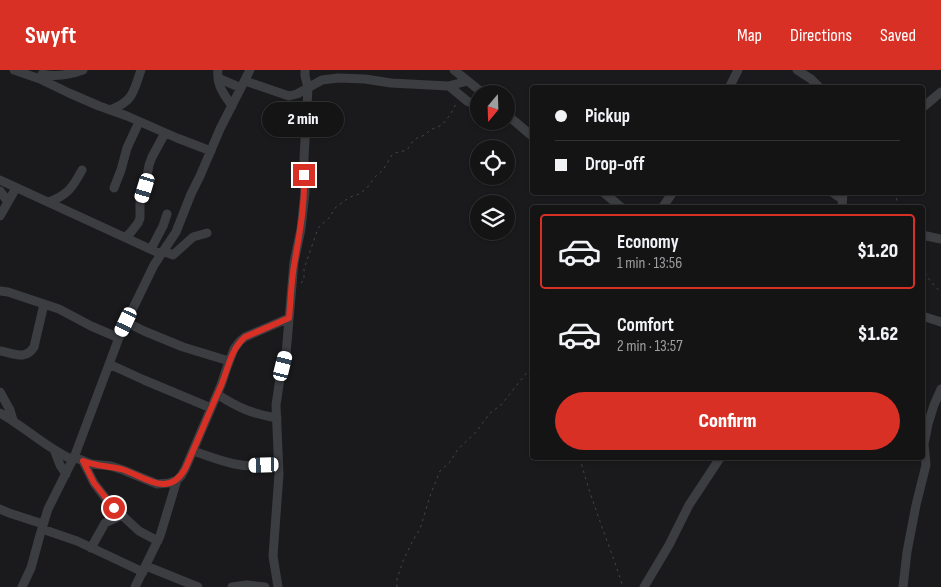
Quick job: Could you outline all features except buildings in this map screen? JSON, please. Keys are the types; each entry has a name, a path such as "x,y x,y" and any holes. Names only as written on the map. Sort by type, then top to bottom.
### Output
{"street":[{"path":"14,70 51,76 83,70"},
{"path":"110,110 123,104 131,97 140,70"},
{"path":"22,587 31,568 48,510 92,414 126,322 154,265 176,232 220,129 250,70"},
{"path":"278,587 273,556 279,474 276,405 286,354 294,262 301,229 305,192 304,158 308,88 305,70"},
{"path":"454,70 473,85"},
{"path":"730,85 738,70"},
{"path":"798,70 817,85"},
{"path":"40,73 68,93 211,151"},
{"path":"232,106 219,85 218,74 243,85 289,96 297,94 322,80 338,78 449,86 468,81"},
{"path":"449,86 470,103"},
{"path":"925,105 941,92"},
{"path":"114,188 136,120 127,101"},
{"path":"515,122 530,134"},
{"path":"126,237 132,232 140,218 140,201 145,188 149,165 165,133"},
{"path":"48,202 58,199 66,193 76,182 82,170"},
{"path":"0,180 151,249 173,256 193,237 206,232"},
{"path":"0,216 16,188"},
{"path":"0,191 8,202"},
{"path":"607,195 618,205"},
{"path":"151,249 167,214"},
{"path":"925,236 941,239"},
{"path":"0,291 59,309 119,338"},
{"path":"0,351 15,355 31,353 44,304"},
{"path":"925,317 941,322"},
{"path":"0,412 55,452 91,464 111,466 157,484 169,483 177,480 185,469 234,349 245,337 289,318"},
{"path":"126,322 144,332 174,344 229,361"},
{"path":"109,364 211,408"},
{"path":"925,436 941,389"},
{"path":"0,392 6,401 13,420"},
{"path":"217,394 236,406 258,415 277,418"},
{"path":"193,451 241,465 264,465 278,460"},
{"path":"55,452 66,474"},
{"path":"903,587 907,552 926,465 925,458"},
{"path":"644,587 669,545 689,505 719,460"},
{"path":"83,461 94,483 107,500 139,531 158,541"},
{"path":"135,587 158,541 177,480"},
{"path":"0,509 145,569 198,587"},
{"path":"92,548 105,523 122,515"},
{"path":"232,587 247,585 265,587"}],"path":[{"path":"292,289 304,280 304,269 317,231 336,207 367,188 374,178 384,170 392,155 407,150 417,138 425,135 430,130 442,126 453,110 458,94"},
{"path":"925,272 941,293"},
{"path":"397,587 397,579 403,562 420,529 440,472 450,462 458,449 476,432 490,413 501,405 530,369"},
{"path":"581,460 590,496 623,587"}],"route":[{"path":"114,508 94,483 83,461 101,466 111,466 157,484 177,480 185,469 222,385 234,349 245,337 289,318 294,262 301,229 305,192 304,175"}]}
